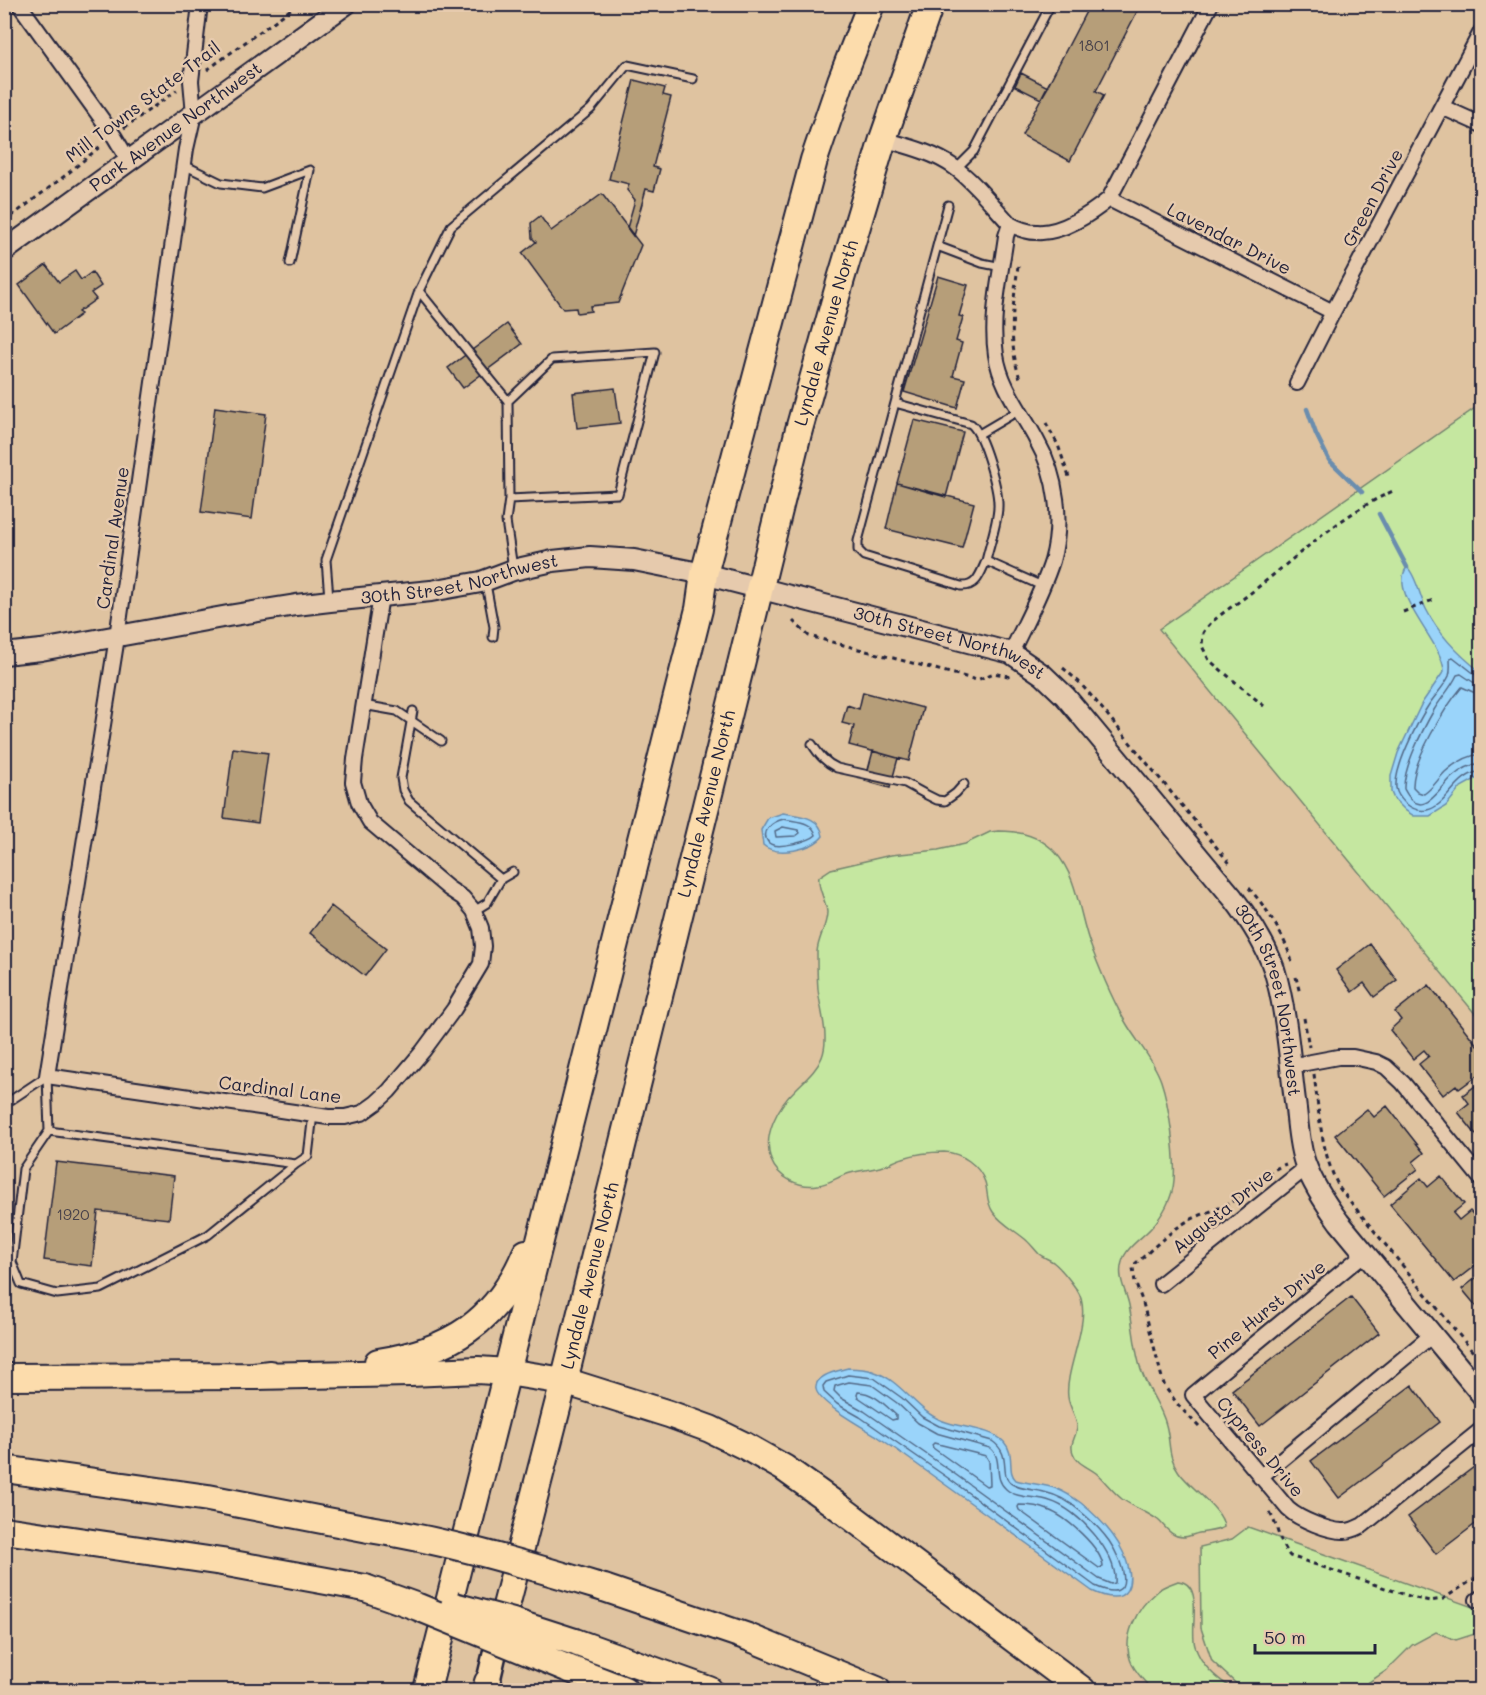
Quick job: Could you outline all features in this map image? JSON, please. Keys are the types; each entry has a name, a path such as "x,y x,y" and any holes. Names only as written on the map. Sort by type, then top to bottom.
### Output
{"highway":[{"path":"427,1690 699,609 704,574 814,160 871,4"},
{"name":"Lyndale Avenue North","path":"505,1610 813,378 883,139 930,4"},
{"path":"254,1376 401,1358 445,1343 464,1332 498,1302 510,1286 524,1260 554,1186"},
{"path":"4,1377 254,1376 478,1370 564,1381 669,1414 710,1430 784,1468 1082,1690"},
{"path":"4,1469 208,1498 413,1536 474,1550 604,1588 748,1637 877,1690"},
{"path":"4,1530 222,1562 440,1603 513,1622 708,1690"},
{"path":"365,1588 624,1690"}],"main road":[{"path":"487,1688 505,1610"}],"street":[{"path":"19,4 114,136 129,161"},
{"name":"Cardinal Avenue","path":"47,1076 117,637 184,165 194,114 191,81 200,4"},
{"name":"Park Avenue Northwest","path":"4,251 346,4"},
{"path":"883,139 926,153 956,169 1010,224 1027,231 1040,233 1053,230 1086,215 1109,199 1211,4"},
{"name":"Green Drive","path":"1297,383 1482,30"},
{"path":"1442,107 1482,125"},
{"name":"Lavendar Drive","path":"1109,199 1333,312"},
{"path":"1010,224 1006,236 995,321 996,355 1007,390 1042,450 1053,484 1056,504 1052,561 1015,656"},
{"name":"30th Street Northwest","path":"4,654 41,650 228,616 330,601 431,591 486,581 513,570 553,561 590,557 634,560 704,574 1015,656 1043,675 1070,701 1226,889 1249,920 1264,945 1277,980 1306,1164 1322,1198 1482,1395"},
{"path":"381,596 355,759 353,782 359,803 370,822 463,898 474,911"},
{"name":"Cardinal Lane","path":"47,1076 313,1114 345,1117 362,1113 383,1097 423,1051 454,1009 481,964 483,946 481,928 474,911"},
{"path":"1290,1066 1338,1057 1353,1057 1376,1062 1386,1067 1402,1083 1482,1180"},
{"name":"Augusta Drive","path":"1161,1284 1306,1164"},
{"name":"Pine Hurst Drive","path":"1192,1395 1365,1253"},
{"path":"1260,1477 1432,1335"},
{"name":"Cypress Drive","path":"1192,1395 1293,1513 1338,1531 1355,1529 1363,1525 1482,1430"}],"lane":[{"path":"956,169 974,151 1052,4"},
{"path":"330,601 326,560 419,291 451,226 591,109 627,65 693,79"},
{"path":"184,165 220,183 261,188 310,170 290,263"},
{"path":"895,403 971,424 979,434 995,483 998,507 986,561 977,580 968,586 961,586 864,556 858,550 858,541 948,205"},
{"path":"937,246 982,263 1002,267"},
{"path":"419,291 508,401 506,521 513,570"},
{"path":"508,401 552,359 655,352 618,494 508,499"},
{"path":"979,434 1018,411"},
{"path":"986,561 1042,586"},
{"path":"486,581 494,627 493,637"},
{"path":"363,705 397,711 441,741"},
{"path":"413,711 401,778 403,790 409,801 501,879"},
{"path":"812,744 827,763 837,768 904,783 937,800 950,799 964,784"},
{"path":"474,911 487,903 501,879 513,872"},
{"path":"4,1107 47,1076"},
{"path":"47,1076 49,1131 23,1169 12,1262 21,1284 57,1294 101,1289 208,1235 308,1156 313,1114"},
{"path":"49,1131 296,1164"}],"path":[{"name":"Mill Towns State Trail","path":"4,222 114,136 298,4"},
{"path":"1264,706 1209,660 1202,646 1203,633 1215,620 1342,521 1376,498 1393,491"},
{"path":"1403,612 1433,600"},
{"path":"793,621 809,636 977,680 993,673 1008,676 1015,656"},
{"path":"1199,1428 1165,1387 1133,1268 1189,1220 1236,1199 1280,1166 1306,1164 1326,1155 1334,1179 1349,1202 1482,1363"},
{"path":"1264,1505 1276,1522 1281,1544 1290,1556 1415,1598 1430,1601 1443,1599 1482,1574"}],"green space":[{"path":"1481,404 1481,1021 1159,629"},
{"path":"990,832 1022,833 1044,842 1064,863 1074,887 1088,937 1108,987 1121,1015 1150,1058 1161,1081 1173,1144 1173,1186 1167,1206 1160,1217 1124,1257 1121,1279 1129,1305 1141,1371 1164,1417 1175,1466 1219,1513 1224,1527 1218,1530 1185,1537 1175,1535 1158,1520 1122,1499 1096,1473 1075,1457 1072,1446 1077,1423 1068,1397 1068,1385 1081,1328 1082,1301 1077,1290 1060,1268 1039,1254 996,1216 989,1204 986,1185 974,1165 963,1157 951,1153 913,1155 811,1186 784,1177 771,1160 769,1141 773,1122 789,1096 817,1066 824,1049 825,1032 818,989 817,952 827,912 819,877 831,869 891,855 938,850 965,844"},
{"path":"1248,1527 1473,1607 1481,1619 1481,1632 1456,1640 1436,1632 1412,1645 1386,1671 1357,1690 1243,1690 1212,1661 1201,1628 1200,1547 1232,1539"},
{"path":"1178,1581 1191,1589 1194,1598 1194,1638 1201,1660 1222,1682 1235,1690 1152,1690 1132,1664 1128,1644 1132,1624 1143,1606 1157,1591"}],"water":[{"path":"1407,567 1426,609 1443,636 1481,672 1481,776 1461,787 1446,806 1430,816 1414,816 1394,799 1391,792 1391,776 1398,753 1422,703 1444,671 1435,646 1404,591 1403,578"},
{"path":"783,813 802,816 814,821 821,829 823,836 803,848 785,851 769,849 763,845 761,830 768,818"},
{"path":"848,1368 869,1370 885,1376 925,1410 943,1421 998,1437 1008,1447 1012,1472 1016,1480 1057,1489 1081,1503 1105,1525 1123,1552 1129,1574 1127,1590 1115,1597 1092,1591 877,1436 833,1408 819,1395 816,1384 828,1374"}],"building":[{"path":"1090,4 1141,4 1096,91 1104,95 1070,161 1022,135"},
{"path":"1021,73 1048,87 1041,99 1015,86"},
{"path":"634,80 665,88 663,95 671,97 653,167 660,169 654,191 646,189 633,236 627,228 635,200 627,190 629,184 609,179"},
{"path":"602,194 641,245 618,303 590,306 591,311 577,313 576,308 563,309 522,253 536,242 532,238 531,223 540,216 551,231"},
{"path":"46,265 59,282 75,271 81,280 92,272 101,286 91,293 96,299 78,312 81,314 54,334 19,285"},
{"path":"938,276 968,285 959,316 963,317 956,341 962,343 953,376 965,379 957,408 904,392"},
{"path":"507,324 522,344 463,388 448,368"},
{"path":"615,388 620,423 577,428 573,393"},
{"path":"215,407 266,414 252,519 201,512"},
{"path":"914,420 963,432 946,497 897,483"},
{"path":"897,483 974,503 962,548 886,529"},
{"path":"863,692 923,708 909,761 849,745 854,726 842,723 847,705 859,709"},
{"path":"233,748 268,753 258,823 224,818"},
{"path":"873,751 898,758 890,788 865,781"},
{"path":"331,906 386,949 365,976 310,933"},
{"path":"1370,944 1397,980 1374,997 1364,983 1352,992 1336,970"},
{"path":"1429,985 1482,1051 1482,1072 1459,1089 1456,1085 1443,1095 1419,1064 1429,1056 1424,1050 1413,1059 1390,1030 1401,1020 1395,1012"},
{"path":"1482,1081 1482,1142 1458,1112 1469,1103 1463,1095"},
{"path":"1387,1106 1424,1153 1413,1162 1418,1169 1384,1196 1335,1135 1367,1109 1374,1117"},
{"path":"56,1162 174,1176 169,1219 98,1211 92,1266 44,1260"},
{"path":"1441,1176 1464,1204 1453,1213 1459,1220 1470,1211 1482,1224 1482,1260 1454,1282 1390,1204 1421,1178 1428,1187"},
{"path":"1482,1273 1482,1313 1462,1289"},
{"path":"1351,1297 1379,1333 1260,1426 1232,1390"},
{"path":"1412,1385 1440,1422 1339,1498 1311,1461"},
{"path":"1482,1461 1482,1519 1436,1554 1408,1517"}],"waterway":[{"path":"1307,409 1329,460 1362,492"},
{"path":"1379,514 1407,567"}]}
